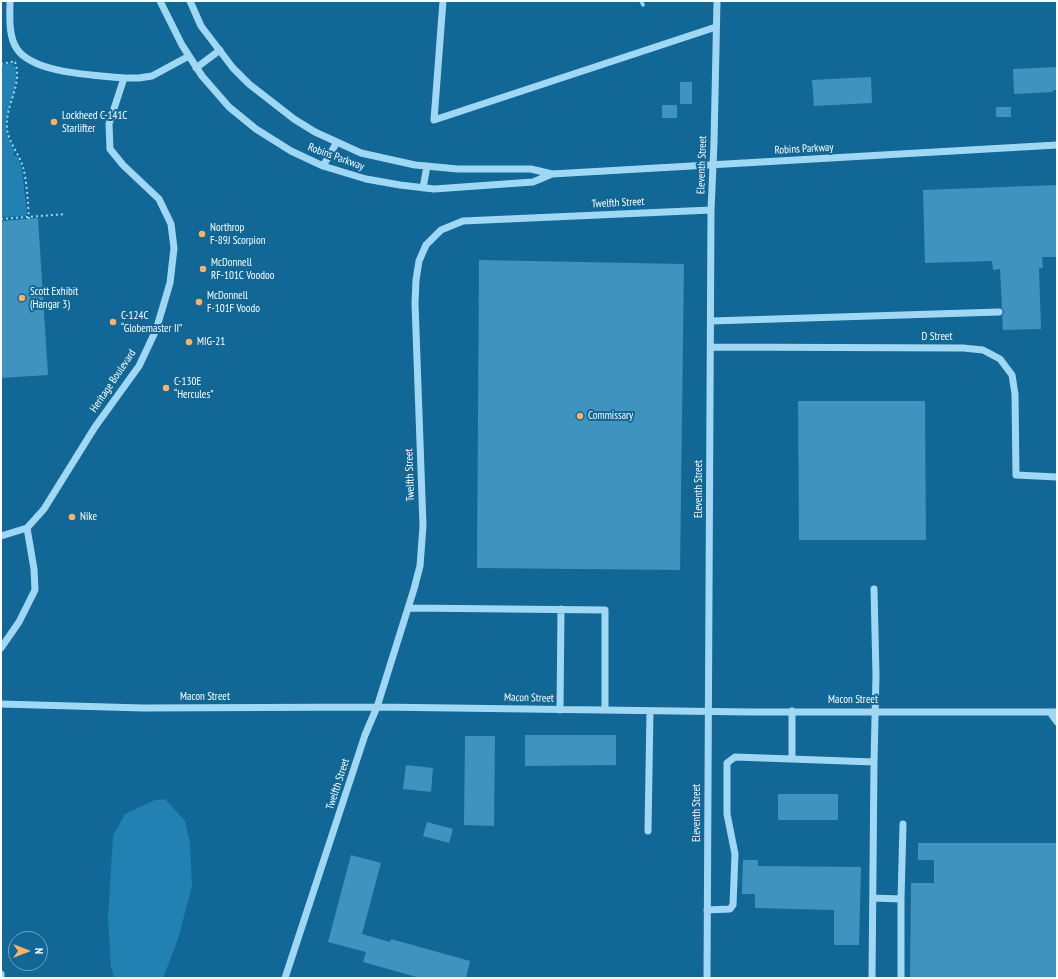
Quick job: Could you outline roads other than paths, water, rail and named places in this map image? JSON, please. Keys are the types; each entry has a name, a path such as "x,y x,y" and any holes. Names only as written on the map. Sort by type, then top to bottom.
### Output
{"street":[{"path":"10,1 11,33 17,49 34,64 61,71 124,78 139,78 152,76 189,56"},
{"name":"Robins Parkway","path":"160,1 182,45 196,68 229,107 251,125 291,151 323,166 366,179 434,189 533,182 552,174"},
{"name":"Robins Parkway","path":"190,1 201,26 233,68 249,84 276,106 310,128 362,153 415,165 458,169 531,169 552,174 1057,145"},
{"path":"443,1 434,120 716,27"},
{"name":"Eleventh Street","path":"707,978 712,210 717,1"},
{"path":"196,68 220,50"},
{"name":"Heritage Boulevard","path":"27,528 44,509 95,428 139,366 156,330 170,283 174,248 171,224 159,199 123,165 110,149 109,124 124,78"},
{"path":"323,166 337,142"},
{"path":"423,188 427,166"},
{"name":"Twelfth Street","path":"285,978 365,735 377,707 420,566 423,526 415,303 418,268 426,245 441,230 463,221 712,210"},
{"path":"711,321 999,312"},
{"name":"D Street","path":"711,347 963,348 983,350 1000,359 1012,375 1015,394 1016,475 1057,477"},
{"path":"1,536 27,528 34,568 35,590 18,622 1,648"},
{"path":"872,978 874,711 876,675 874,589"},
{"path":"408,608 605,610 605,710"},
{"path":"560,710 561,609"},
{"name":"Macon Street","path":"1,704 143,708 377,707 650,711 1054,712"},
{"path":"648,831 650,711"},
{"path":"792,711 792,759"},
{"path":"1054,712 1057,722"},
{"path":"707,910 730,909 733,905 735,854 727,814 727,763 735,757 874,762"},
{"path":"901,978 903,824"},
{"path":"873,898 901,899"}],"waterway":[{"path":"641,1 643,5"}],"place":[{"name":"Lockheed C-141C Starlifter","path":"54,122"},
{"name":"Northrop F-89J Scorpion","path":"202,234"},
{"name":"McDonnell RF-101C Voodoo","path":"203,269"},
{"name":"Scott Exhibit (Hangar 3)","path":"22,298"},
{"name":"McDonnell F-101F Voodo","path":"199,302"},
{"name":"C-124C “Globemaster II”","path":"113,322"},
{"name":"MIG-21","path":"189,342"},
{"name":"C-130E “Hercules”","path":"166,388"},
{"name":"Commissary","path":"580,416"},
{"name":"Nike","path":"72,517"}]}
